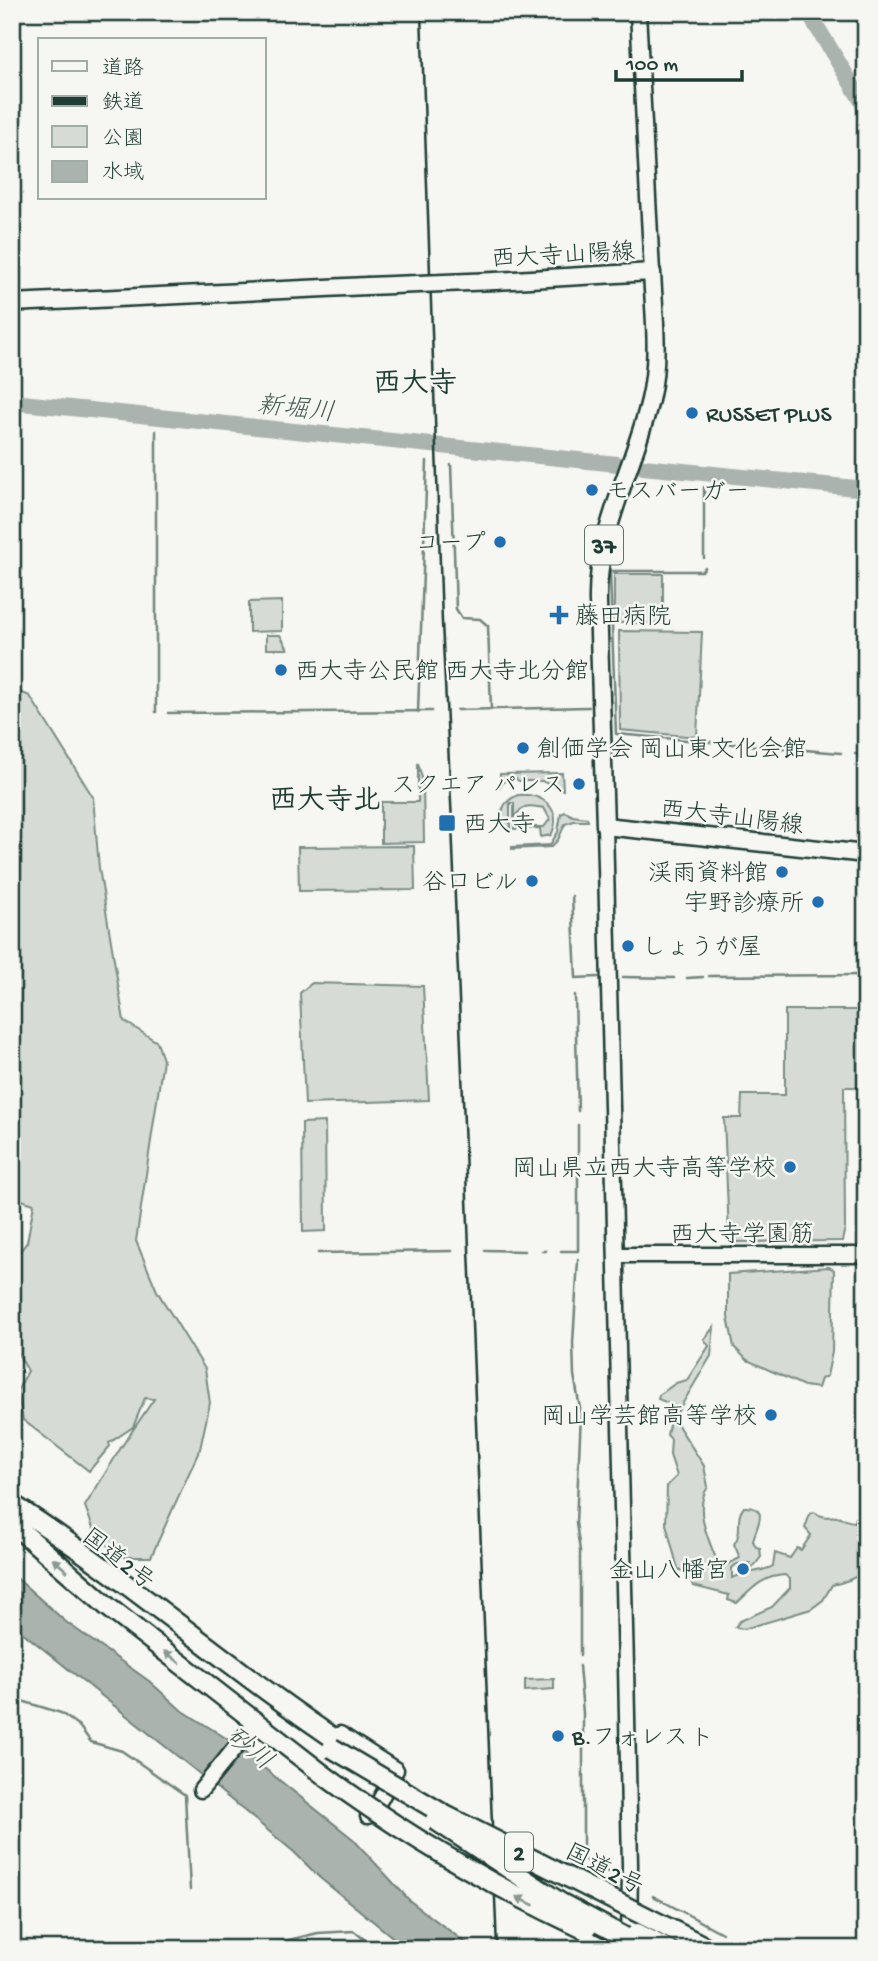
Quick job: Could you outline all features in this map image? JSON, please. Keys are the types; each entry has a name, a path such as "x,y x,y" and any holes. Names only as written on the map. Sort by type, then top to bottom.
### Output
{"highway":[{"path":"12,1506 71,1542 133,1594 304,1718 339,1747 449,1808 615,1892 662,1924"},
{"path":"12,1523 108,1607 257,1721 329,1783 475,1874 547,1912 630,1949"},
{"name":"国道2号","path":"133,1594 231,1677 445,1815 710,1949"},
{"name":"国道2号","path":"339,1747 485,1854 561,1903 647,1949"},
{"path":"445,1815 518,1861 687,1949"},
{"path":"485,1854 668,1949"}],"main road":[{"name":"西大寺山陽線","path":"12,303 652,272 656,345 653,382 643,424 599,567 598,616 605,819"},
{"name":"西大寺山陽線","path":"605,819 866,845"},
{"name":"西大寺山陽線","path":"605,819 866,854"}],"street":[{"path":"638,12 652,272"},
{"path":"605,819 618,1255 630,1949"},
{"name":"西大寺学園筋","path":"618,1255 866,1255"},
{"path":"277,1692 396,1770 370,1817 329,1783"},
{"path":"204,1787 257,1721"}],"green space":[{"path":"614,574 663,574 663,623 614,623"},
{"path":"282,601 282,631 249,632 249,602"},
{"path":"619,631 702,632 697,737 620,730"},
{"path":"266,635 280,635 288,649 266,649"},
{"path":"12,689 30,696 93,797 99,868 124,1021 157,1042 163,1060 136,1241 157,1291 205,1369 210,1403 200,1449 151,1557 122,1557 96,1536 85,1506 154,1399 145,1398 133,1427 109,1443 110,1446 89,1471 23,1420 17,1391 28,1371 12,1343 12,1262 27,1242 34,1204 12,1197"},
{"path":"418,763 423,782 424,842 381,843 381,802 418,802"},
{"path":"562,773 563,790 542,781 519,781 511,776 507,777 500,787 500,774"},
{"path":"518,795 536,797 549,805 555,818 551,835 541,837 540,828 514,829 514,822 522,827 544,827 550,819 544,808 529,806 514,817 514,803 510,803 510,828 502,828 503,808"},
{"path":"565,812 587,818 588,821 565,824 558,840 551,847 512,849 550,845 558,832 561,814"},
{"path":"414,846 415,890 299,891 298,847"},
{"path":"312,983 423,986 429,1100 305,1104 300,993"},
{"name":"岡山県立西大寺高等学校","path":"785,1010 866,1010 866,1087 844,1087 845,1228 842,1241 735,1242 729,1235 724,1118 741,1118 742,1095 785,1095"},
{"path":"325,1122 326,1231 303,1232 302,1123"},
{"path":"829,1267 834,1270 832,1352 827,1376 821,1379 818,1388 804,1386 747,1360 734,1347 728,1317 728,1274"},
{"path":"714,1327 711,1356 675,1416 704,1466 708,1487 702,1516 720,1568 740,1558 734,1544 744,1507 758,1510 760,1514 753,1541 756,1547 760,1548 761,1557 751,1570 750,1563 737,1564 732,1568 732,1578 773,1566 775,1553 790,1558 797,1548 801,1550 811,1535 805,1528 810,1514 814,1512 824,1517 838,1517 855,1522 856,1516 861,1516 866,1508 866,1545 861,1541 857,1549 863,1564 859,1574 832,1585 823,1600 811,1609 744,1629 735,1627 740,1621 772,1607 790,1588 790,1579 785,1575 770,1578 753,1588 737,1603 728,1600 729,1595 693,1586 688,1574 678,1569 666,1524 667,1486 677,1476 670,1455 671,1439 667,1435 673,1405 658,1399 659,1395 676,1383 687,1380 709,1346 704,1339"},
{"path":"554,1679 554,1689 525,1691 525,1680"}],"water":[{"path":"12,1574 66,1622 149,1681 180,1709 229,1740 353,1839 410,1901 474,1949 407,1949 201,1775 12,1624"}],"waterway":[{"path":"808,12 866,108"},
{"name":"新堀川","path":"12,402 617,464"},
{"path":"156,431 156,712"},
{"name":"新堀川","path":"427,449 428,444"},
{"path":"418,712 427,461"},
{"path":"451,465 456,609 462,618 480,619 488,626 491,709"},
{"name":"新堀川","path":"643,467 866,489"},
{"name":"新堀川","path":"705,473 705,478"},
{"path":"704,487 704,558"},
{"path":"705,567 702,571 610,571 616,734 841,753"},
{"path":"457,710 589,707"},
{"path":"168,713 432,711"},
{"path":"855,754 866,755"},
{"path":"572,896 576,977"},
{"path":"709,976 866,975"},
{"path":"575,978 598,977"},
{"path":"623,977 674,978"},
{"path":"687,978 703,977"},
{"path":"575,995 578,1111"},
{"path":"561,1251 578,1251 578,1125"},
{"path":"485,1250 524,1251"},
{"path":"318,1253 452,1251"},
{"path":"578,1260 573,1343 574,1375 581,1414 576,1523 580,1551 580,1656"},
{"path":"579,1666 583,1713 583,1860"},
{"path":"12,1700 61,1713 79,1726 91,1742 122,1751 185,1795 190,1890"},
{"path":"583,1859 608,1872"},
{"path":"653,1896 722,1933"},
{"path":"251,1949 318,1933 354,1931 376,1949"},
{"path":"733,1939 751,1949"},
{"path":"757,1949 866,1948"}],"railway":[{"path":"421,12 442,622 497,1949"}],"place":[{"name":"RUSSET PLUS","path":"692,413"},
{"name":"モスバーガー","path":"592,490"},
{"name":"コープ","path":"500,542"},
{"name":"藤田病院","path":"559,615"},
{"name":"西大寺公民館 西大寺北分館","path":"281,670"},
{"name":"創価学会 岡山東文化会館","path":"523,748"},
{"name":"スクエア パレス","path":"579,784"},
{"name":"西大寺","path":"447,823"},
{"name":"渓雨資料館","path":"782,872"},
{"name":"谷口ビル","path":"532,881"},
{"name":"宇野診療所","path":"818,902"},
{"name":"しょうが屋","path":"628,946"},
{"name":"岡山県立西大寺高等学校","path":"790,1167"},
{"name":"岡山学芸館高等学校","path":"771,1415"},
{"name":"金山八幡宮","path":"743,1569"},
{"name":"B.フォレスト","path":"558,1736"}],"district":[{"name":"西大寺","path":"415,381"},
{"name":"西大寺北","path":"325,798"}],"water label":[{"name":"砂川","path":"251,1747"}]}
